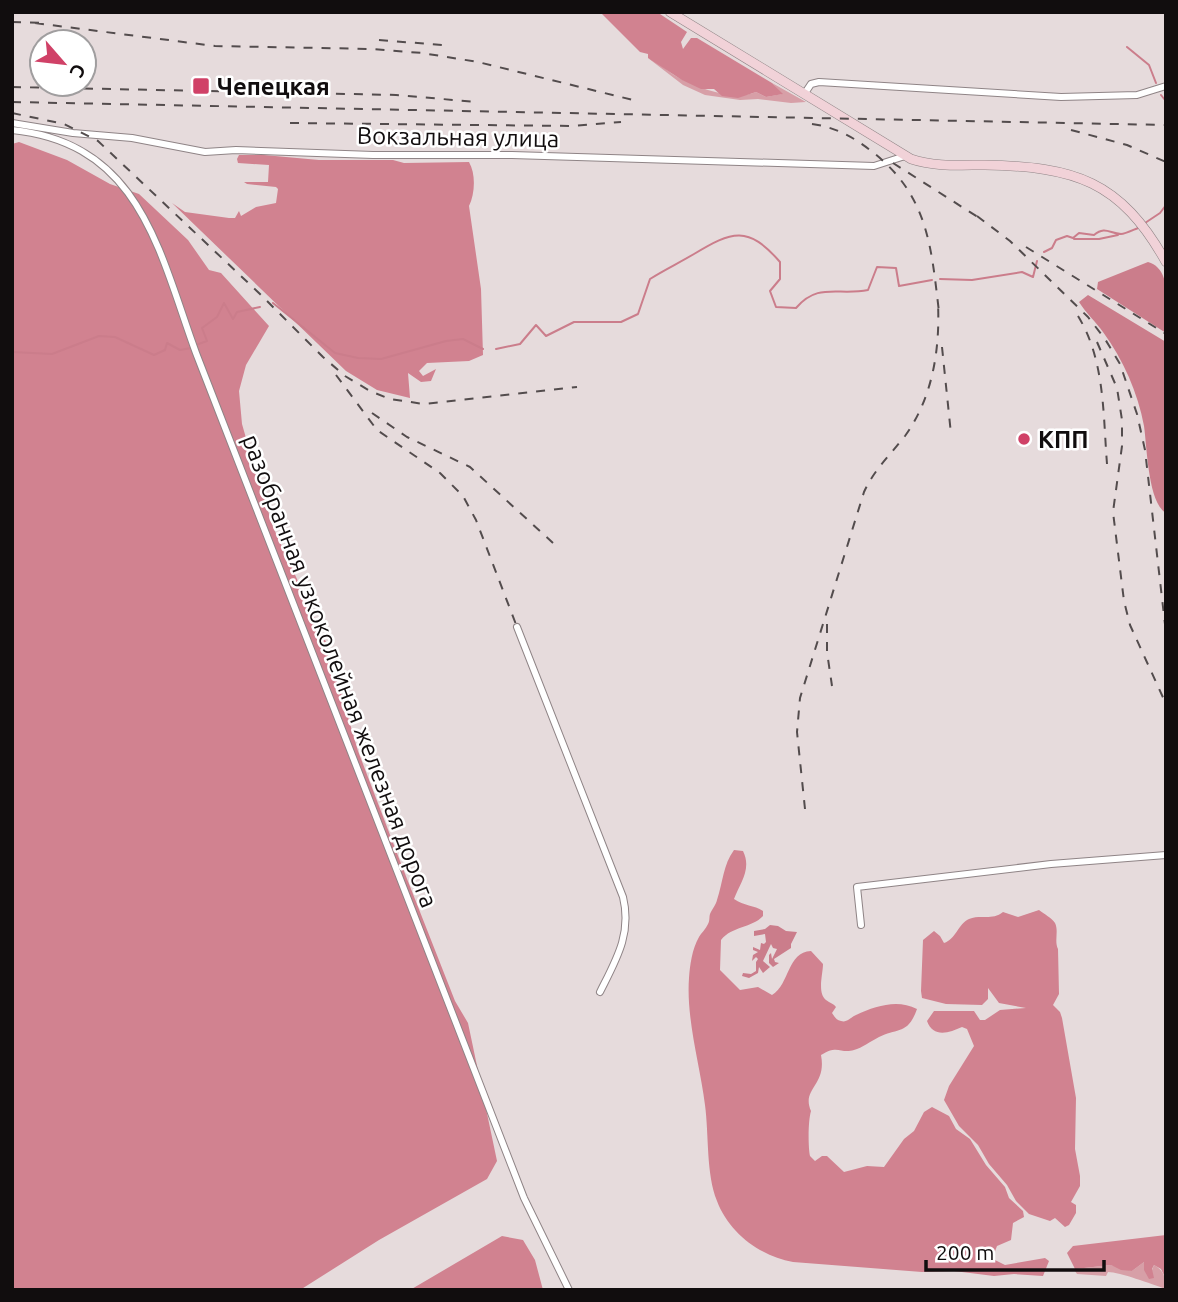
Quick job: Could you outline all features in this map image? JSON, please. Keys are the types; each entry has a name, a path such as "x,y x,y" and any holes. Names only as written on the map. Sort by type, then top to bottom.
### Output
{"main road":[{"path":"670,12 905,156 936,165 1031,167 1071,174 1099,186 1139,219 1166,262"}],"street":[{"path":"805,93 811,83 819,82 1061,97 1137,95 1166,86"},
{"name":"Вокзальная улица","path":"12,123 73,133 139,139 205,152 236,150 360,155 504,155 874,166 905,156"},
{"name":"разобранная узкоколейная железная дорога","path":"12,130 52,138 96,159 135,201 161,251 192,343 524,1198 569,1290"},
{"path":"517,627 623,897 627,922 624,940 600,992"},
{"path":"861,925 857,887 1051,864 1166,855"}],"shaded area":[{"path":"600,12 657,12 687,32 681,42 683,49 691,38 697,38 772,83 783,94 766,97 756,92 738,98 722,96 714,89 701,89 648,58 648,54 640,52"},
{"path":"648,58 681,79 708,90 738,95 756,92 766,97 782,94 772,83 806,102 740,100 705,95 683,85"},
{"path":"19,142 67,160 110,184 139,194 188,240 209,270 221,273 269,326 246,365 239,391 242,424 273,527 326,642 358,751 455,1001 468,1023 497,1161 487,1179 379,1240 300,1290 12,1290 12,144"},
{"path":"239,155 319,160 393,160 404,163 469,162 474,178 469,206 481,289 483,355 469,361 427,363 419,371 423,376 436,369 431,381 421,382 408,373 410,398 377,390 346,371 172,203 185,212 235,218 239,211 241,216 256,207 276,203 276,187 244,182 268,182 269,165 238,163"},
{"path":"1148,262 1162,273 1165,282 1166,333 1097,289 1098,282"},
{"path":"1088,295 1166,342 1166,513 1155,498 1152,487 1144,426 1134,389 1110,342 1079,302"},
{"path":"734,850 743,851 746,864 734,899 763,911 763,916 758,920 731,932 721,940 720,970 740,990 758,987 772,995 782,984 797,957 811,951 823,964 823,997 836,1007 832,1013 838,1020 845,1021 886,1005 902,1004 917,1009 906,1027 857,1049 831,1050 821,1055 821,1074 809,1097 810,1156 815,1161 827,1156 844,1172 867,1166 884,1167 904,1139 914,1131 924,1112 932,1107 949,1116 956,1129 970,1139 986,1165 1005,1187 1009,1198 1023,1211 1024,1217 1013,1223 1011,1240 997,1246 995,1260 1005,1265 1045,1258 1049,1261 1043,1276 922,1272 793,1262 758,1248 729,1223 717,1201 711,1179 705,1105 691,1026 689,994 690,968 695,947 709,923 725,868"},
{"path":"1039,910 1052,919 1056,926 1059,994 1053,1005 1062,1018 1076,1098 1075,1149 1080,1186 1071,1202 1076,1205 1076,1213 1065,1227 1055,1218 1050,1221 1029,1214 1016,1201 978,1145 959,1126 944,1100 949,1086 974,1046 967,1029 962,1027 937,1032 927,1021 934,1011 974,1011 980,1020 985,1020 1000,1010 1026,1008 999,1003 988,988 988,999 982,1005 946,1004 922,998 921,991 923,940 934,931 944,943 969,919 995,916 1003,912 1018,917"},
{"path":"770,925 797,932 791,948 774,959 779,963 773,967 769,963 769,955 771,953 772,959 777,949 771,944 763,961 770,967 763,973 759,967 758,973 749,978 742,976 743,973 751,974 756,971 758,959 756,957 752,961 753,955 758,952 753,950 753,947 760,950 761,943 766,942 765,934 754,936 754,931"},
{"path":"1166,1235 1166,1279 1161,1269 1154,1265 1154,1278 1149,1279 1144,1270 1144,1262 1132,1271 1111,1265 1075,1269 1067,1253 1073,1246"},
{"path":"502,1236 523,1240 535,1260 543,1290 410,1290"},
{"path":"1144,1262 1152,1270 1154,1265 1160,1269 1165,1278 1166,1289 1108,1272 1106,1276 1077,1274 1075,1271 1111,1265 1132,1271"}],"waterway":[{"path":"1127,47 1149,65 1156,83"},
{"path":"1161,95 1165,100"},
{"path":"1145,223 1160,213 1166,205"},
{"path":"1044,252 1052,248 1056,240 1067,236 1073,238 1079,233 1094,235 1104,230 1123,234 1138,228"},
{"path":"1074,239 1099,239 1118,235"},
{"path":"496,349 520,344 536,325 546,336 574,322 621,322 638,314 650,279 707,246 729,237 749,237 769,250 780,262 780,279 770,291 776,307 796,308 804,300 821,292 868,290 877,267 896,268 899,286 932,280"},
{"path":"940,279 972,280 1022,272 1033,277 1037,261"},
{"path":"196,345 207,341 202,328 217,317 224,303 233,319 237,312 260,307"},
{"path":"273,303 335,353 381,359 463,339 483,349"},
{"path":"12,352 52,354 99,336 115,337 154,355 165,350 167,343 180,350 191,348"}],"railway":[{"path":"12,22 45,23"},
{"path":"35,23 215,46 373,49 422,53 478,62 633,100"},
{"path":"379,40 442,45"},
{"path":"12,87 396,95 477,102"},
{"path":"12,102 1166,125"},
{"path":"12,113 64,124 98,141 323,357 345,376 370,391 390,399 424,404 577,387"},
{"path":"290,123 572,126 621,122"},
{"path":"812,124 835,130 856,140 889,167 904,184 915,203 929,243 939,312"},
{"path":"1071,130 1127,145 1166,162"},
{"path":"893,163 984,221"},
{"path":"977,216 1010,241 1088,317 1120,364 1137,414 1145,450 1166,633"},
{"path":"1026,247 1166,334"},
{"path":"805,809 797,732 800,698 864,492 877,470 915,421 928,389 938,338 938,303"},
{"path":"1078,316 1087,333 1098,369 1107,464"},
{"path":"1097,342 1117,388 1122,420 1122,446 1113,512 1124,601 1130,625 1166,704"},
{"path":"942,347 951,434"},
{"path":"336,375 377,430 440,473 463,496 476,520 517,627"},
{"path":"372,413 407,437 470,467 553,543"},
{"path":"827,624 827,652 832,686"}],"place":[{"name":"Чепецкая","path":"201,86"},
{"name":"КПП","path":"1024,439"}]}
